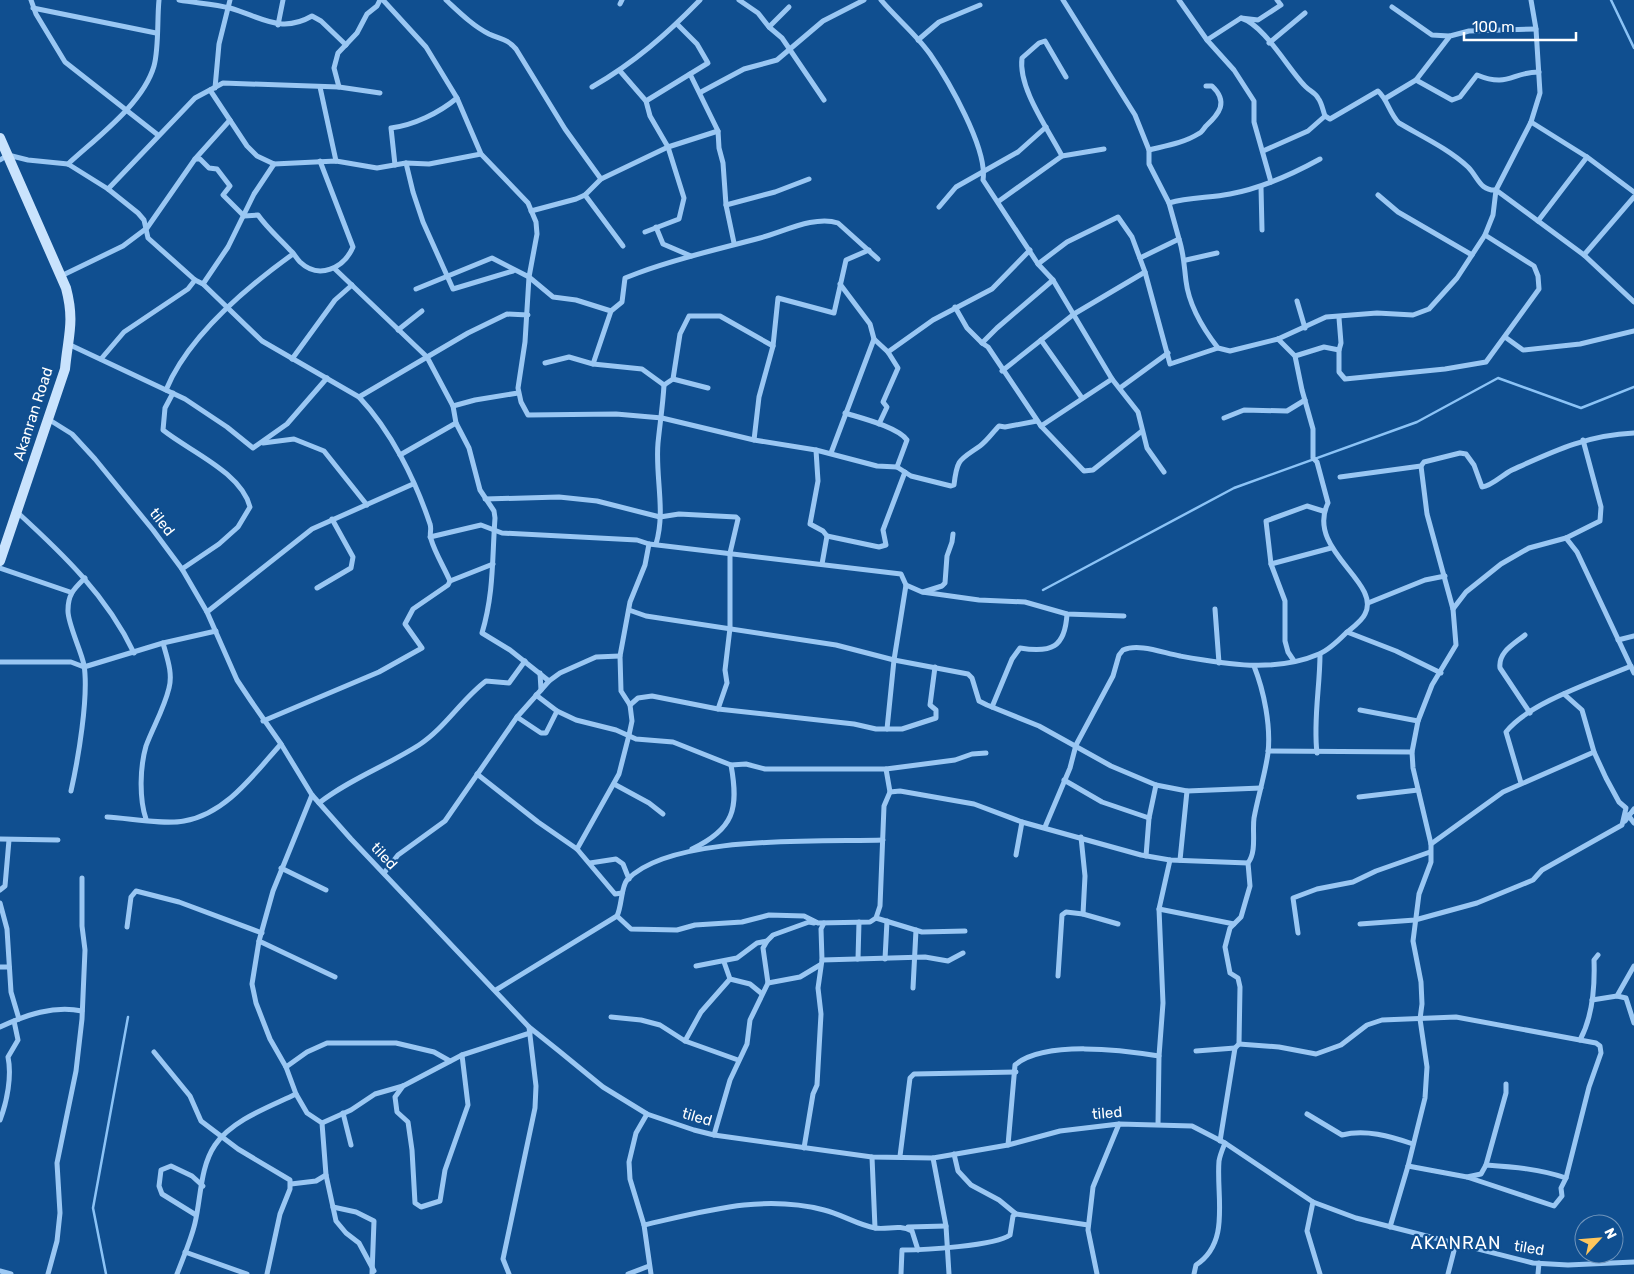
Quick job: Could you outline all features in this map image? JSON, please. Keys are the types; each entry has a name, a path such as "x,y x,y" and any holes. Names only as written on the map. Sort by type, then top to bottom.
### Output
{"main road":[{"name":"Akanran Road","path":"0,138 4,157 61,276 71,307 72,326 67,344 65,369 0,561"}],"street":[{"path":"31,0 33,8 47,35 65,62 158,135"},
{"path":"68,164 125,111 148,82 155,64 159,0"},
{"path":"179,0 229,8 278,25 291,25 312,16 321,21 346,45"},
{"path":"230,0 212,89 247,146 257,156 274,164 336,161 377,168 406,163 429,164 481,154"},
{"path":"278,25 284,0"},
{"path":"339,87 334,68 338,53 358,32 367,14 382,0 426,47 457,98 481,154 520,193 531,211 536,222 537,234 529,277 528,315 518,393 524,410 528,415 616,414 662,418 754,440 831,453 877,466 897,467 917,478 952,486 958,464 1000,426 1005,427 1037,421"},
{"path":"446,0 466,19 490,34 506,38 516,49 565,129 601,179"},
{"path":"592,87 620,71 677,24 700,0"},
{"path":"739,0 758,13 790,48 824,100"},
{"path":"701,92 744,69 778,60 823,21 864,0"},
{"path":"881,0 930,54 974,134 985,170 983,180 999,200 1038,264 1053,280 1112,379 1138,412 1148,448 1164,472"},
{"path":"1063,0 1135,115 1149,150 1149,164 1169,203 1186,260 1186,283 1196,313 1218,348"},
{"path":"1178,0 1207,40 1234,70 1254,101 1254,122 1272,182"},
{"path":"1207,40 1241,18 1258,20 1281,6 1277,0"},
{"path":"1038,264 1067,242 1118,217 1132,237 1140,258 1170,364 1218,348 1230,351 1278,339 1326,317 1339,318 1376,313 1413,315 1429,309 1457,278 1485,235 1493,215 1496,190 1531,122 1540,93 1536,29 1530,0"},
{"path":"918,40 939,22 980,5"},
{"path":"769,27 789,6"},
{"path":"1392,7 1432,35 1450,36 1470,31 1536,29"},
{"path":"33,8 156,33"},
{"path":"1269,43 1305,13"},
{"path":"1241,18 1248,21 1307,89 1318,97 1325,116 1330,119 1378,91 1386,98 1393,117 1399,123 1468,168 1478,183 1490,190 1496,190 1584,255 1634,302"},
{"path":"646,102 708,63 697,44 677,24"},
{"path":"1386,98 1416,80 1450,36"},
{"path":"1062,156 1031,99 1021,72 1022,58 1045,41 1066,78"},
{"path":"620,71 646,102 650,116 668,148 684,198 679,219 645,232"},
{"path":"1416,80 1452,100 1460,97 1477,75 1502,82 1528,72 1539,72"},
{"path":"690,74 701,92 718,131 719,148 724,163 726,205 734,243"},
{"path":"108,189 195,98 223,83 239,82 285,87 339,87 380,93"},
{"path":"1149,150 1200,134 1215,119 1220,111 1221,101 1217,91 1212,86 1206,86"},
{"path":"320,87 336,161"},
{"path":"396,165 391,128 403,128 431,115 457,98"},
{"path":"1263,151 1308,131 1325,116"},
{"path":"61,276 123,246 147,228 195,159 230,120"},
{"path":"1531,122 1587,157 1634,192"},
{"path":"939,207 956,187 1018,152 1046,127"},
{"path":"531,211 564,203 586,195 601,179 668,148 718,131"},
{"path":"999,200 1062,156 1104,149"},
{"path":"4,157 68,164 108,189 144,220 148,238 195,280 203,284 262,341 359,397 371,410 400,455 431,526 430,538 450,581"},
{"path":"1538,221 1587,157"},
{"path":"195,159 200,159 210,168 217,169 230,186 223,195 244,216 258,215 270,232 294,254 300,263 312,269 336,268 349,256 353,246 320,161"},
{"path":"1169,203 1183,199 1202,198 1261,187 1320,159"},
{"path":"406,163 413,192 450,285 456,289 513,271"},
{"path":"203,284 228,248 254,194 274,164"},
{"path":"726,205 775,192 809,179"},
{"path":"1261,187 1262,230"},
{"path":"586,195 623,246"},
{"path":"1378,195 1398,212 1472,255"},
{"path":"1584,255 1634,197"},
{"path":"593,364 611,310 622,302 625,278 734,243 759,238 805,224 832,221 838,223 878,259"},
{"path":"656,227 663,244 691,256"},
{"path":"1339,318 1341,344 1339,350 1339,372 1345,379 1445,369 1486,362 1539,289 1538,276 1534,266 1485,235"},
{"path":"1140,258 1179,239"},
{"path":"754,440 759,397 773,346 778,298 834,312 846,260 869,250"},
{"path":"888,352 909,336 956,307 992,289 1030,250"},
{"path":"1186,260 1216,253"},
{"path":"166,390 188,351 229,308 294,254"},
{"path":"416,289 446,275 492,258 513,271 529,277 553,297 576,300 611,310"},
{"path":"336,268 427,357 453,406 456,423 469,448 480,490 494,511 495,542 488,616 482,633 549,681"},
{"path":"1002,370 1074,314 1144,272"},
{"path":"101,359 124,332 188,289 195,280"},
{"path":"982,343 1053,280"},
{"path":"840,283 870,324 874,339 888,352 898,368 883,402 887,406 879,424"},
{"path":"292,358 335,300 352,285"},
{"path":"1297,301 1304,328"},
{"path":"956,307 967,328 988,347 1040,426 1084,471 1093,470 1142,431"},
{"path":"398,330 422,311"},
{"path":"359,397 427,357 507,314 528,315"},
{"path":"664,385 673,379 680,334 689,316 720,316 773,346"},
{"path":"1505,337 1523,350 1580,344 1634,331"},
{"path":"831,453 874,339"},
{"path":"1045,827 1076,745 1113,676 1123,650 1141,648 1219,663 1254,666 1294,661 1320,654 1348,632 1365,615 1368,603 1364,592 1331,548 1326,536 1323,512 1328,503 1317,462 1313,458 1313,429 1295,356 1278,339"},
{"path":"1041,340 1082,398"},
{"path":"67,344 174,393 227,427 253,448 263,443 287,424 327,378"},
{"path":"1295,356 1324,347 1339,350"},
{"path":"1120,388 1168,353"},
{"path":"545,363 569,357 593,364 642,369 664,385"},
{"path":"673,379 708,388"},
{"path":"1040,426 1112,379"},
{"path":"656,544 660,516 658,444 664,385"},
{"path":"174,393 165,408 163,430 226,473 242,491 250,507 238,527 219,544 182,570"},
{"path":"453,406 475,400 518,393"},
{"path":"1224,418 1244,410 1288,411 1305,400"},
{"path":"845,413 879,424 905,436 907,440 897,467"},
{"name":"tiled","path":"48,419 72,434 153,530 182,570 207,612 237,680 263,721 281,744 312,795 529,1027 603,1087 647,1114 694,1130 804,1148 872,1156 933,1158 1008,1145 1060,1131 1119,1124 1192,1126 1223,1142 1313,1202 1390,1227 1539,1264 1568,1265 1634,1262"},
{"path":"400,455 456,423"},
{"path":"1340,477 1421,466 1424,462 1460,453 1466,454 1474,466 1482,487 1505,474 1583,440 1634,433"},
{"path":"263,443 294,439 324,450 367,505"},
{"path":"1453,609 1466,592 1501,564 1530,548 1566,538 1600,521 1601,507 1583,440"},
{"path":"816,450 818,481 810,524 824,531 827,536 822,564"},
{"path":"1390,1227 1425,1098 1427,1067 1420,1019 1422,1004 1419,965 1414,941 1419,894 1431,862 1431,844 1418,790 1412,752 1418,721 1432,685 1441,673 1456,645 1453,609 1427,514 1421,466"},
{"path":"827,536 879,547 886,545 883,530 905,472"},
{"path":"207,612 312,529 332,518 367,505 413,484"},
{"path":"485,499 559,497 597,501 660,516 678,514 736,517 738,520 730,553 730,628 725,670 727,683 718,709"},
{"path":"1294,661 1288,652 1285,641 1284,601 1271,564 1266,521 1306,506 1323,512"},
{"path":"17,511 60,551 84,578 111,611 134,653"},
{"path":"317,588 351,568 353,563 352,557 332,518"},
{"path":"430,538 481,524 502,533 637,540 649,544 901,574 906,585 894,660 887,729"},
{"path":"431,526 442,534"},
{"path":"495,542 502,533"},
{"path":"922,592 942,586 945,582 947,556 952,542 952,534"},
{"path":"1566,538 1577,552 1634,673"},
{"path":"577,849 619,774 629,735 632,721 630,705 621,691 620,656 629,610 645,565 649,544"},
{"path":"1271,564 1331,548"},
{"path":"263,721 379,672 422,648 405,624 413,609 448,585 450,581 493,564"},
{"path":"0,568 70,592"},
{"path":"1368,603 1425,580 1444,576"},
{"path":"71,791 83,712 84,666 78,641 67,612 70,592 84,578"},
{"path":"906,585 922,592 979,600 1025,602 1066,614 1124,616"},
{"path":"1215,609 1219,663"},
{"path":"629,610 646,616 836,645 894,660 968,674 972,678 979,700 1039,726 1111,766 1156,786 1187,791 1261,788"},
{"path":"992,707 1012,659 1020,648 1037,651 1053,647 1065,634 1066,614"},
{"path":"0,662 71,662 84,666 163,643 216,631"},
{"path":"1348,632 1396,651 1441,673"},
{"path":"1525,635 1501,655 1499,661 1500,668 1530,713"},
{"path":"1618,640 1634,636"},
{"path":"146,819 141,779 146,747 169,688 170,678 169,663 163,643"},
{"path":"1317,752 1314,723 1320,690 1320,654"},
{"path":"384,873 398,855 427,837 445,821 517,717 549,681 560,673 596,657 620,656"},
{"path":"319,803 336,790 420,745 481,684 486,681 509,683 525,662"},
{"path":"890,792 900,791 974,804 1022,822 1146,856 1170,860 1248,863 1253,858 1254,820 1268,752 1267,723 1259,678 1254,666"},
{"path":"1521,783 1506,732 1512,724 1564,694 1631,666"},
{"path":"630,705 636,700 652,696 718,709 800,717 887,729 902,729 936,718 936,710 930,705 935,667"},
{"path":"540,673 541,690"},
{"path":"621,691 636,700"},
{"path":"1564,694 1582,710 1594,752 1619,802 1626,808 1622,825"},
{"path":"536,696 556,711 576,720 648,741 673,742 731,765 746,764 765,769 886,769 955,760 972,754 986,753"},
{"path":"1360,710 1418,721"},
{"path":"517,717 541,733 546,734 556,711"},
{"path":"107,817 184,821 217,808 238,792 281,744"},
{"path":"1268,752 1412,752"},
{"path":"1431,844 1503,792 1594,752"},
{"path":"687,852 713,839 731,816 734,796 731,765"},
{"path":"714,1134 738,1060 746,1044 750,1020 761,993 768,983 764,948 767,941 772,935 809,922 870,922 876,918 880,906 884,806 890,792 886,769"},
{"path":"478,774 538,822 577,849 616,894 622,893"},
{"path":"1064,780 1102,802 1149,818"},
{"path":"614,784 649,803 662,814"},
{"path":"1146,856 1149,818 1156,786"},
{"path":"1359,797 1418,790"},
{"path":"1180,860 1187,791"},
{"path":"312,795 281,868 258,941 252,984 256,1003 270,1038 286,1067 296,1094 306,1113 322,1123"},
{"path":"1360,924 1415,920 1482,902 1533,880 1542,870 1622,825 1634,809"},
{"path":"1628,815 1634,823"},
{"path":"1016,855 1022,822"},
{"path":"1080,837 1085,876 1083,914"},
{"path":"0,839 58,840"},
{"path":"0,890 5,886 9,840"},
{"path":"496,990 617,916 622,905 622,893 629,879 661,859 687,852 749,844 883,840"},
{"path":"1298,933 1293,898 1317,889 1353,882 1376,871 1430,852"},
{"path":"590,863 616,859 623,864 629,879"},
{"path":"1158,1124 1159,1056 1163,1003 1159,909 1170,860"},
{"path":"1194,1274 1196,1265 1208,1257 1216,1244 1219,1224 1219,1159 1237,1046 1240,981 1230,973 1224,947 1230,928 1241,917 1250,886 1248,863"},
{"path":"281,868 326,890"},
{"path":"48,1274 57,1241 60,1213 57,1163 76,1071 82,1011 86,950 82,926 82,878"},
{"path":"127,927 130,897 136,891 179,902 262,933"},
{"path":"0,903 6,924 10,992 17,1020 18,1040 8,1057 10,1067 8,1076 9,1092 0,1120"},
{"path":"1159,909 1234,924"},
{"path":"1058,976 1062,915 1066,912 1083,914 1118,924"},
{"path":"617,916 631,929 677,930 696,925 742,922 769,915 804,916 821,923"},
{"path":"876,918 934,934 965,931"},
{"path":"885,959 887,921"},
{"path":"858,959 859,922"},
{"path":"804,1148 817,1084 821,923"},
{"path":"0,924 6,924"},
{"path":"913,988 916,930"},
{"path":"258,941 335,977"},
{"path":"696,966 737,958 757,943 767,941"},
{"path":"768,983 800,977 810,973 821,962 938,957 948,960 963,953"},
{"path":"1580,1040 1589,1024 1595,986 1594,960 1598,955"},
{"path":"724,962 730,978"},
{"path":"1617,996 1634,966"},
{"path":"0,967 9,967"},
{"path":"730,978 750,984 761,993"},
{"path":"685,1041 701,1012 730,978"},
{"path":"1592,1000 1617,996 1626,998 1634,1023"},
{"path":"0,1028 17,1020 60,1008 82,1011"},
{"path":"611,1017 651,1022 660,1025 685,1041 738,1060"},
{"path":"1196,1051 1237,1046 1278,1047 1316,1054 1341,1045 1367,1025 1382,1020 1456,1017 1596,1043 1600,1046 1601,1053 1589,1087 1566,1178 1561,1188 1562,1196 1554,1206 1467,1176 1408,1166"},
{"path":"509,1274 503,1259 535,1108 529,1027"},
{"path":"322,1123 375,1094 402,1086 462,1055 530,1034"},
{"path":"286,1067 307,1052 327,1043 396,1043 434,1052 450,1061"},
{"path":"1008,1145 1016,1072 1015,1065 1020,1061 1036,1054 1102,1048 1159,1056"},
{"path":"154,1052 190,1096 201,1121 221,1138 286,1176 291,1184"},
{"path":"402,1086 395,1097 398,1112 408,1122 412,1150 415,1203 421,1207 440,1202 445,1170 468,1105 462,1055"},
{"path":"900,1156 910,1078 914,1074 1016,1072"},
{"path":"1467,1176 1481,1174 1486,1166 1506,1093 1506,1084"},
{"path":"177,1274 196,1215 203,1186 204,1165 221,1138 256,1113 296,1094"},
{"path":"343,1113 351,1145"},
{"path":"647,1114 636,1133 629,1162 630,1179 644,1225 651,1274"},
{"path":"1307,1114 1342,1135 1357,1131 1392,1137 1413,1144"},
{"path":"322,1123 329,1197 336,1222 359,1243 373,1272"},
{"path":"1098,1274 1088,1225 1094,1187 1119,1124"},
{"path":"954,1154 958,1171 971,1185 999,1200 1016,1214 1088,1225"},
{"path":"872,1156 876,1228"},
{"path":"933,1158 946,1226 949,1274"},
{"path":"196,1215 162,1194 158,1178 161,1170 171,1166 192,1176 203,1186"},
{"path":"1486,1166 1543,1170 1566,1178"},
{"path":"291,1184 316,1181 326,1175"},
{"path":"267,1274 280,1214 291,1184"},
{"path":"644,1225 738,1204 778,1202 824,1210 876,1228 946,1226"},
{"path":"1313,1202 1307,1230 1320,1274"},
{"path":"333,1207 356,1212 374,1221 373,1272"},
{"path":"901,1274 902,1250 918,1250 1004,1240 1010,1235 1013,1216 1016,1214"},
{"path":"900,1227 912,1231 918,1250"},
{"path":"1448,1274 1456,1243"},
{"path":"185,1252 247,1274"},
{"path":"1538,1274 1539,1264"},
{"path":"628,1274 650,1266"},
{"path":"0,1271 11,1274"}],"waterway":[{"path":"1611,0 1634,48"},
{"path":"1043,590 1234,488 1417,422 1498,378 1581,408 1634,387"},
{"path":"106,1274 93,1208 128,1017"}],"district":[{"name":"AKANRAN","path":"1456,1243"}]}
